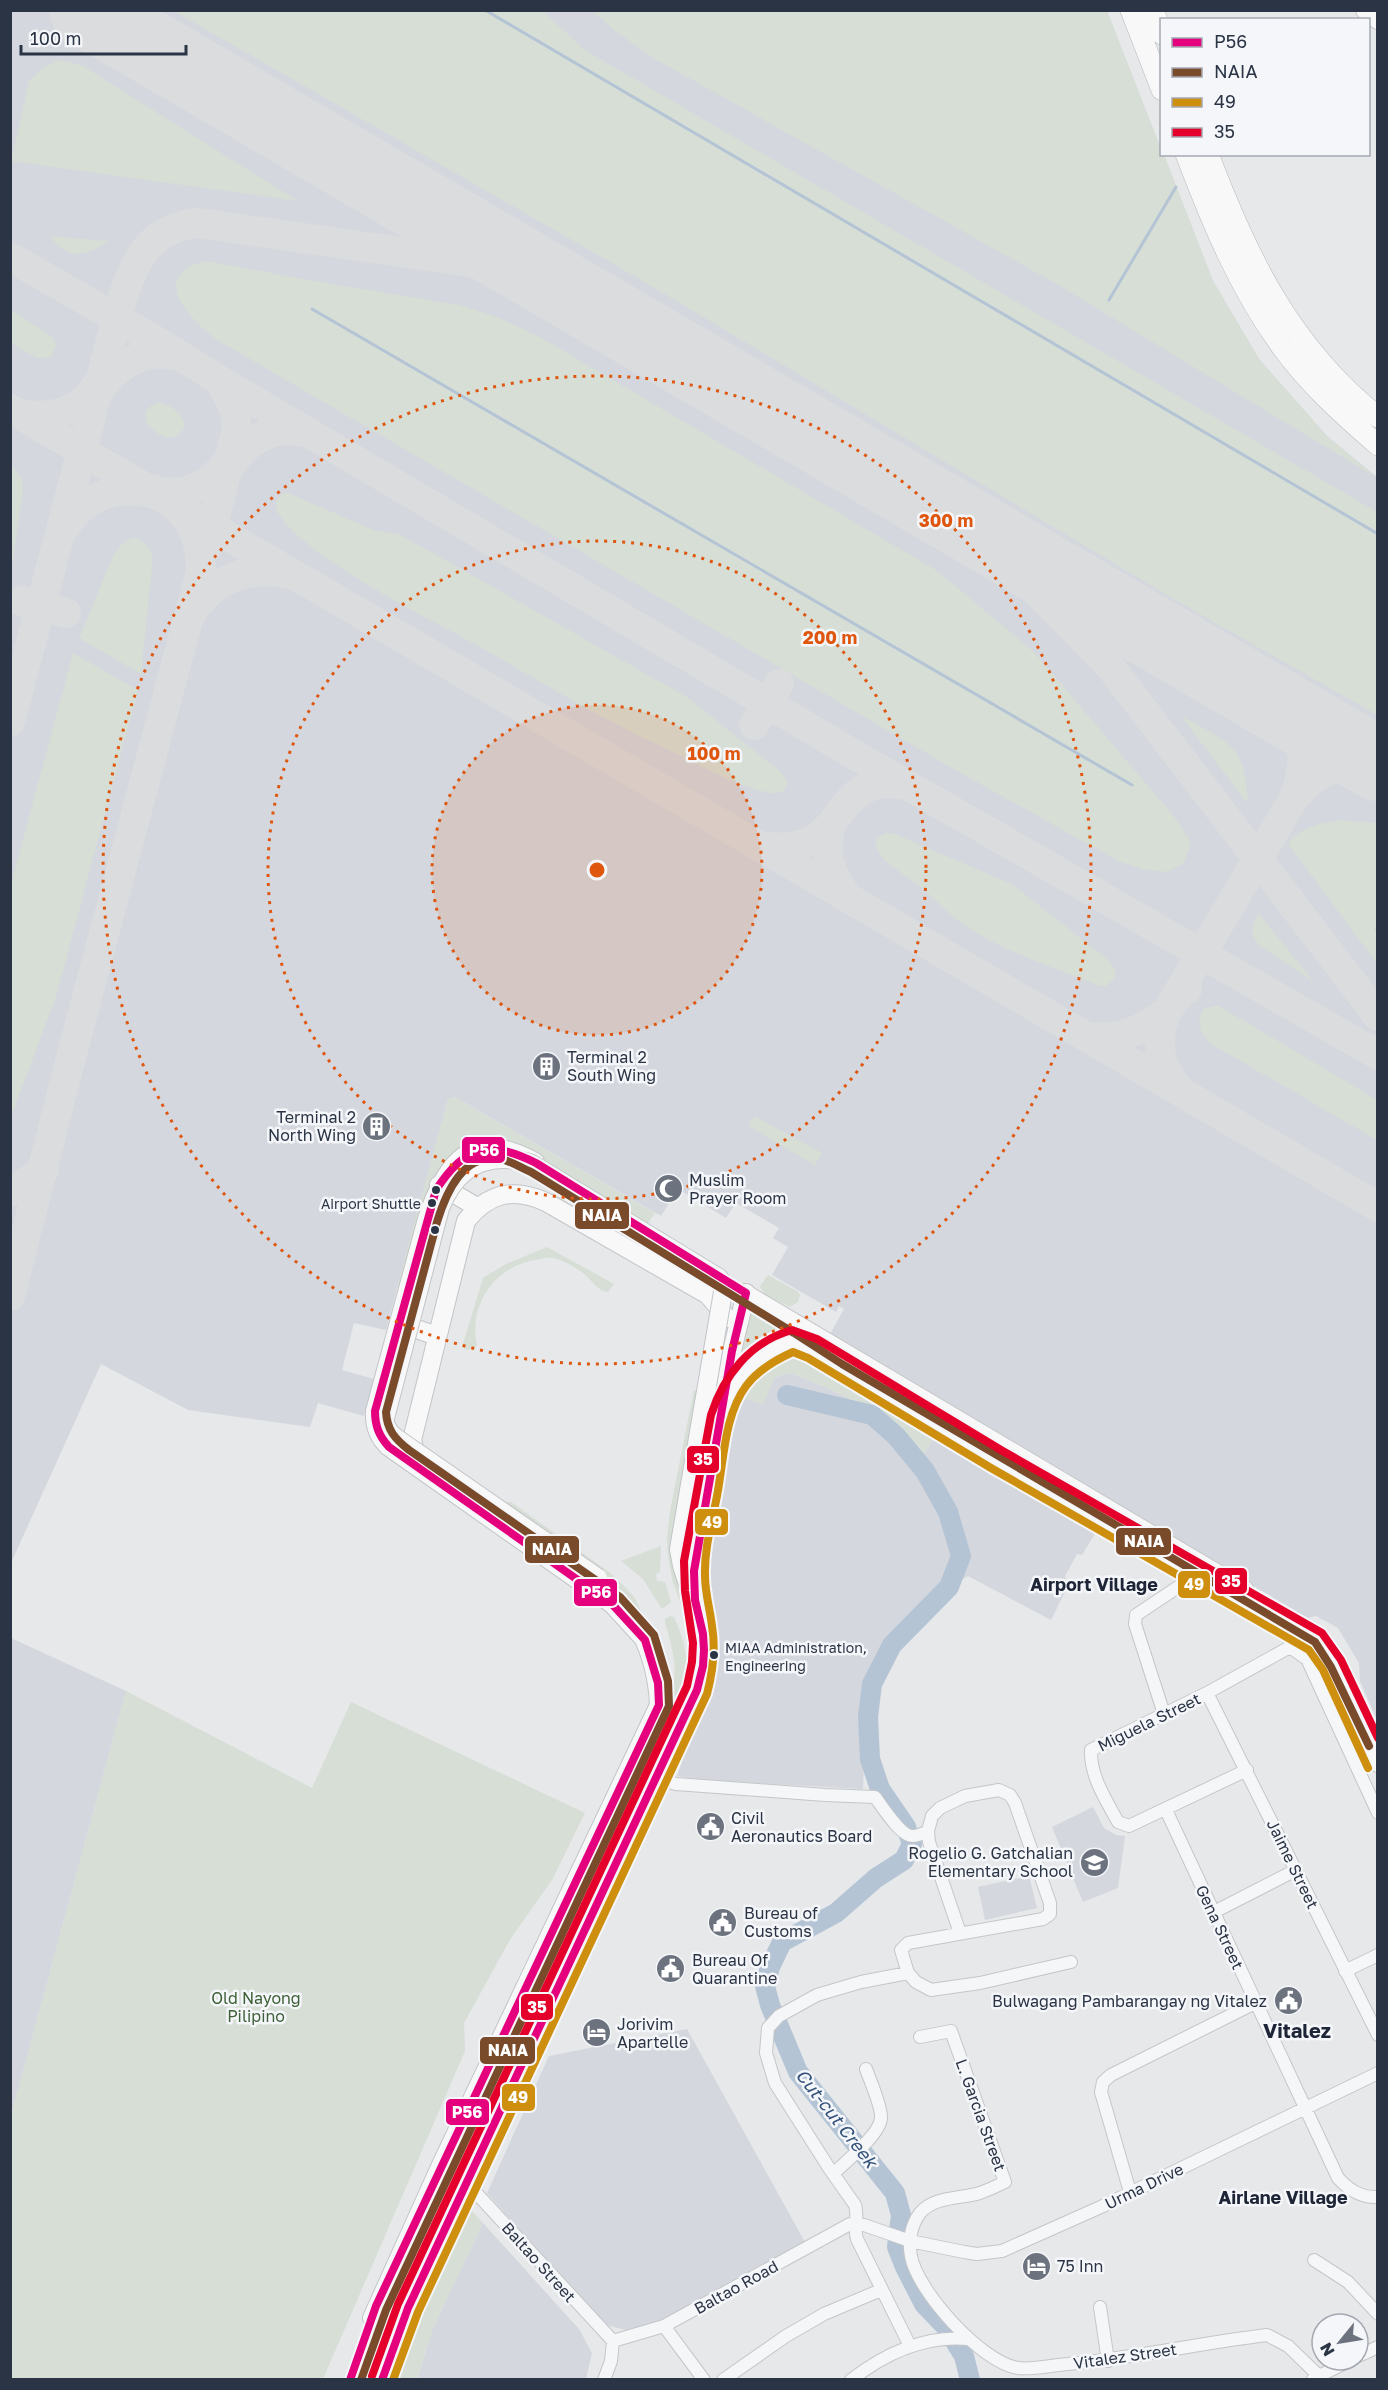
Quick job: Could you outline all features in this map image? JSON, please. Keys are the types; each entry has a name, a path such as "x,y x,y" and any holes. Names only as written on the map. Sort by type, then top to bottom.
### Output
{"highway":[{"path":"1131,10 1160,87"},
{"path":"1153,10 1160,31"},
{"path":"1187,156 1221,241 1263,319 1307,377 1377,445"},
{"path":"1209,156 1238,231 1255,266 1281,310 1315,357 1339,383 1377,417"},
{"path":"374,2372 383,2314 440,2205 476,2127 509,2090"},
{"path":"374,2372 408,2308"}],"main road":[{"path":"1365,10 1377,20"},
{"path":"645,1640 612,1604 420,1470 381,1440 375,1424 375,1411 427,1219 439,1185 455,1162 480,1149 492,1147 518,1152 746,1293"},
{"path":"350,2379 376,2306 659,1705 658,1683 653,1661 634,1617 618,1596 598,1578 396,1438 384,1422 447,1189 457,1177 485,1161 515,1159 532,1164 722,1282 724,1286 680,1549 685,1576 695,1600 703,1634 703,1666 698,1690 408,2308"},
{"path":"546,1202 571,1184"},
{"path":"439,1185 477,1207"},
{"path":"420,1470 412,1440 466,1221 477,1207 509,1193 530,1194 546,1202 708,1295 723,1311 735,1335"},
{"path":"654,1265 667,1243"},
{"path":"708,1295 728,1296 746,1293"},
{"path":"695,1600 694,1571 698,1540 735,1335 746,1293"},
{"path":"399,1323 437,1336"},
{"path":"644,1737 670,1749"}],"street":[{"path":"746,1293 1048,1474 1323,1634 1340,1662 1377,1741"},
{"path":"723,1407 734,1384 757,1358 793,1340 813,1349 989,1455 1316,1642 1332,1665 1377,1764"},
{"path":"1164,1714 1135,1618 1139,1612 1186,1581"},
{"name":"Miguela Street","path":"1166,1810 1129,1826 1118,1822 1090,1765 1091,1750 1207,1693 1290,1647 1307,1659 1377,1813"},
{"name":"Jaime Street","path":"1207,1693 1377,2035"},
{"path":"1166,1810 1247,1770"},
{"path":"656,1778 676,1784 825,1796 875,1797 892,1819 910,1835 928,1832"},
{"path":"960,1933 929,1842 928,1832 932,1815 940,1808 965,1796 999,1790 1010,1796 1015,1803 1050,1903 1050,1914 1043,1919 908,1942 901,1950 908,1973 915,1983 931,1990 980,1983 1071,1962"},
{"name":"Gena Street","path":"1166,1810 1338,2178 1353,2192 1363,2196 1377,2197"},
{"path":"1214,1912 1296,1870"},
{"path":"1345,1971 1377,1955"},
{"path":"908,1973 861,1982 818,1995 775,2021 766,2040 766,2053 775,2083 858,2211 854,2231 857,2239 910,2346"},
{"path":"1130,2192 1101,2092 1103,2082 1112,2075 1255,2003"},
{"name":"L. Garcia Street","path":"900,2238 924,2209 956,2197 978,2194 1005,2182 951,2031 920,2037"},
{"path":"833,2174 878,2127 881,2117 866,2069"},
{"name":"Urma Drive","path":"856,2223 900,2238 977,2254 1002,2251 1377,2073"},
{"name":"Baltao Street","path":"466,2182 613,2341"},
{"name":"Baltao Road","path":"613,2341 664,2326 846,2226 856,2223"},
{"name":"Vitalez Street","path":"900,2238 956,2338 997,2360 1019,2368 1108,2361 1266,2335 1288,2346 1315,2378"},
{"path":"1314,2260 1348,2282 1377,2314"},
{"path":"723,2379 811,2322 881,2289"},
{"path":"1100,2307 1108,2361"},
{"path":"664,2326 704,2379"},
{"path":"850,2379 875,2362 910,2346 956,2338"},
{"path":"604,2379 611,2361 613,2341"}],"shaded area":[{"path":"11,11 1107,11 1160,146 1160,156 1164,156 1213,281 1259,359 1327,436 1377,477 1377,1720 1360,1681 1359,1663 1338,1628 1316,1616 1308,1618 829,1336 844,1309 839,1306 836,1312 772,1275 788,1247 773,1238 779,1228 736,1203 726,1218 678,1189 661,1216 455,1097 448,1099 386,1330 354,1323 342,1370 374,1379 364,1416 318,1403 310,1427 188,1410 101,1364 11,1563"},
{"path":"784,1374 793,1374 832,1390 876,1413 919,1454 924,1454 935,1436 1096,1532 1082,1555 1077,1554 1065,1576 1067,1588 1051,1620 968,1576 951,1586 879,1658 867,1680 863,1789 701,1780 677,1776 705,1698 716,1653 699,1569 737,1396"},
{"path":"11,1638 126,1691 11,2116"},
{"name":"Rogelio G. Gatchalian Elementary School","path":"1093,1807 1104,1828 1116,1835 1125,1836 1118,1888 1083,1902 1052,1827"},
{"name":"Rogelio G. Gatchalian Elementary School","path":"1029,1876 1037,1908 985,1920 978,1887"},
{"path":"687,2029 806,2244 636,2333 603,2324 487,2193 549,2056"},
{"path":"483,2223 579,2329 592,2353 586,2379 417,2380 433,2328"}],"green space":[{"path":"174,11 543,11 585,50 1377,512 1377,715 1170,597 648,284"},
{"path":"593,11 1107,11 1160,146 1160,156 1164,156 1213,281 1259,359 1327,436 1377,478 1055,283 655,59 615,31"},
{"path":"60,60 83,66 298,201 11,161 29,81 46,66"},
{"path":"50,236 108,241 92,251 77,253 63,249"},
{"path":"206,261 459,305 495,316 538,336 936,570 1034,652 1173,815 1191,842 1184,863 1167,872 1143,869 1120,862 964,775 219,341 186,311 179,299 176,287 178,277 188,268"},
{"path":"11,310 51,336 56,345 52,357 37,358 11,343"},
{"path":"159,403 173,408 182,417 185,426 177,436 162,436 148,425 147,411"},
{"path":"11,465 22,479 23,490 11,574"},
{"path":"286,492 373,530 401,535 687,697 781,772 788,783 784,791 771,793 743,785 638,735 582,706 373,588 308,544 285,523 276,505"},
{"path":"135,538 147,545 153,558 141,674 79,638 113,556 122,544"},
{"path":"73,653 138,690 56,997 11,1117 11,884"},
{"path":"1181,716 1219,737 1237,754 1243,770 1248,800 1246,801 1241,795"},
{"path":"1339,820 1377,823 1377,964 1289,845 1289,841 1294,836 1306,829"},
{"path":"886,833 895,834 1012,884 1107,959 1115,969 1115,979 1106,986 1099,986 1016,953 969,928 884,859 877,847 876,839"},
{"path":"1259,914 1314,982 1260,946 1252,930"},
{"path":"1219,1006 1377,1100 1377,1140 1211,1044 1201,1031 1199,1018 1204,1009"},
{"path":"455,1097 655,1213 644,1229 540,1167 475,1164 401,1287 397,1286 448,1099"},
{"path":"754,1116 822,1153 815,1165 748,1126"},
{"path":"547,1247 614,1284 608,1292 604,1291 580,1271 554,1258 533,1260 513,1267 493,1283 479,1306 475,1332 477,1346 467,1350 462,1347 483,1278 506,1264"},
{"path":"768,1275 797,1291 800,1295 798,1302 790,1307 764,1294 760,1286"},
{"path":"746,1302 781,1319 783,1325 780,1333 741,1365 738,1365"},
{"path":"787,1356 807,1361 935,1436 924,1454 919,1454 876,1413 832,1390 793,1374 784,1374 775,1378 763,1405 737,1396 746,1382 758,1371"},
{"path":"694,1390 698,1392 678,1581 693,1621 689,1624 673,1583 667,1539 670,1511"},
{"path":"507,1502 511,1502 609,1572 635,1598 652,1636 647,1637 628,1603 602,1575 506,1506"},
{"path":"661,1546 660,1572 656,1574 657,1581 665,1582 671,1602 662,1609 643,1579 621,1561"},
{"path":"670,1616 674,1617 681,1635 687,1664 687,1678 668,1737 661,1735 659,1729 673,1688 673,1653 665,1623 665,1619"},
{"name":"Old Nayong Pilipino","path":"126,1691 312,1788 351,1702 585,1813 552,1880 511,1938 464,2023 465,2051 323,2379 11,2379 11,2116"},
{"path":"466,2205 483,2223 433,2328 417,2379 389,2380 411,2321"}],"waterway":[{"path":"485,10 1378,534"},
{"path":"1109,300 1176,187"},
{"path":"312,309 1132,785"},
{"name":"Cut-cut Creek","path":"787,1395 872,1415 896,1436 925,1471 948,1512 961,1556 949,1587 892,1645 872,1684 868,1717 870,1759 880,1789 906,1827 912,1844 904,1860 876,1878 836,1913 782,1942 770,1967 765,1986 770,2005 798,2072 895,2193 901,2215 897,2247 905,2267 924,2304 946,2327 964,2356 970,2380"}],"taxiway":[{"path":"10,722 122,299 133,270 157,238 168,231 198,223 533,271"},
{"path":"10,257 158,342 860,758 1378,1055"},
{"path":"100,389 116,371 134,359 155,354 179,356"},
{"path":"21,414 44,416 66,411 85,399 100,380"},
{"path":"208,546 237,429 235,409 219,380"},
{"path":"10,409 1378,1207"},
{"path":"229,468 244,449 262,436 283,430 307,432"},
{"path":"151,489 175,493 196,488 215,475 230,457"},
{"path":"64,529 81,509 90,501 101,496 125,490 151,493"},
{"path":"916,495 989,550 1029,584 1109,665 1378,1016"},
{"path":"10,1296 74,1046 201,571 196,538 190,523 179,510"},
{"path":"192,613 210,591 233,577 259,572 287,574"},
{"path":"21,601 66,613"},
{"path":"754,725 779,684"},
{"path":"1273,703 1292,724 1301,746 1302,770 1294,798 1311,781 1331,769 1353,765 1378,769"},
{"path":"760,846 790,847 808,842 825,831 849,801 866,788 885,783 906,785"},
{"path":"1172,1003 1294,798"},
{"path":"831,824 828,846 830,864 837,881 849,899"},
{"path":"1179,1089 1164,1065 1160,1037 1168,1011 1187,989"},
{"path":"1086,1037 1109,1037 1129,1033 1167,1011"},
{"path":"10,1192 44,1170"}],"runway":[{"path":"86,10 1378,764"}],"transit line":[{"name":"P56","path":"350,2380 376,2306 659,1705 658,1683 645,1640 612,1604 389,1447 380,1435 377,1426 375,1411 436,1190 457,1163 468,1155 491,1149 519,1155 536,1163 746,1293 732,1351 694,1571 695,1600 703,1634 704,1650 697,1690 408,2308 382,2380"},
{"name":"NAIA","path":"361,2380 386,2310 669,1706 668,1681 654,1635 620,1597 409,1450 396,1438 388,1424 386,1412 437,1222 451,1187 466,1168 476,1162 501,1159 531,1172 842,1364 1315,1642 1331,1667 1369,1746"},
{"name":"35","path":"372,2376 398,2304 687,1686 693,1643 685,1591 684,1561 711,1415 716,1400 731,1374 751,1352 763,1343 792,1330 817,1339 1001,1450 1322,1633 1341,1660 1378,1738"},
{"name":"49","path":"393,2380 418,2312 707,1694 714,1643 705,1582 705,1566 726,1439 733,1411 746,1386 761,1370 773,1362 793,1352 808,1358 991,1468 1309,1650 1323,1670 1368,1768"}],"place":[{"name":"Terminal 2 South Wing","path":"546,1066"},
{"name":"Terminal 2 North Wing","path":"377,1126"},
{"name":"Muslim Prayer Room","path":"668,1189"},
{"name":"Airport Shuttle","path":"432,1203"},
{"name":"MIAA Administration, Engineering","path":"714,1655"},
{"name":"Civil Aeronautics Board","path":"710,1827"},
{"name":"Rogelio G. Gatchalian Elementary School","path":"1094,1862"},
{"name":"Bureau of Customs","path":"723,1922"},
{"name":"Bureau Of Quarantine","path":"671,1969"},
{"name":"Bulwagang Pambarangay ng Vitalez","path":"1288,2001"},
{"name":"Jorivim Apartelle","path":"596,2033"},
{"name":"75 Inn","path":"1036,2266"}],"district":[{"name":"Airport Village","path":"1094,1584"},
{"name":"Vitalez","path":"1297,2030"},
{"name":"Airlane Village","path":"1283,2197"}]}
